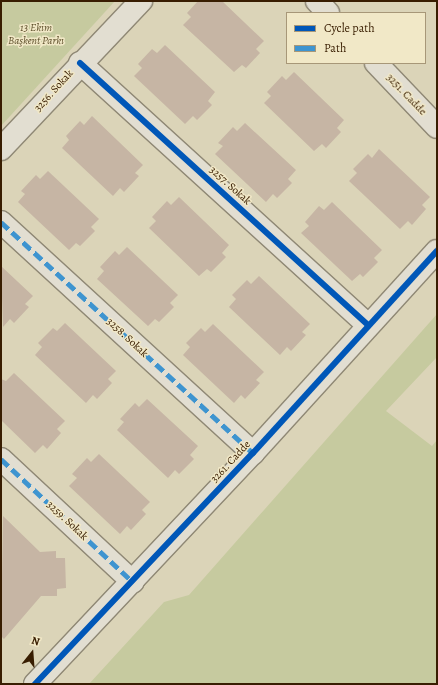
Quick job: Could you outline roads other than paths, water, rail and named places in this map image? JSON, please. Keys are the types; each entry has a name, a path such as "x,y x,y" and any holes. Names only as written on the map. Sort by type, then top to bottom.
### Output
{"street":[{"name":"3256. Sokak","path":"1,149 80,63 141,1"},
{"path":"317,1 327,12"},
{"name":"3257. Sokak","path":"80,63 368,324"},
{"name":"3251. Cadde","path":"377,64 437,127"},
{"name":"3258. Sokak","path":"1,222 253,453"},
{"name":"3261. Cadde","path":"36,684 253,453 368,324 437,251"},
{"name":"3259. Sokak","path":"1,459 133,582"}],"park label":[{"name":"13 Ekim Başkent Parkı","path":"36,35"}]}
